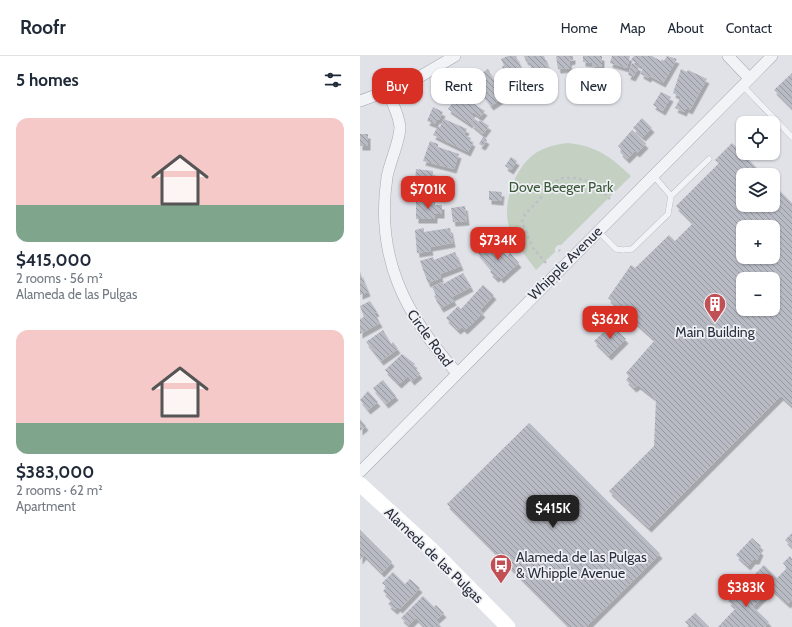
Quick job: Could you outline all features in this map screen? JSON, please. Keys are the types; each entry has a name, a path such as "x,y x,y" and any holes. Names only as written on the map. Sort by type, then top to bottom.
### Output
{"main road":[{"name":"Alameda de las Pulgas","path":"360,484 432,550 508,627"}],"street":[{"path":"423,75 455,56"},
{"path":"728,56 746,82"},
{"name":"Whipple Avenue","path":"360,472 772,56"},
{"path":"360,101 372,97"},
{"name":"Circle Road","path":"392,104 400,127 387,177 385,199 385,221 392,265 408,309 422,331 457,373"}],"lane":[{"path":"746,82 792,137"},
{"path":"598,231 616,249 632,249 668,214 671,196 709,159"},
{"path":"653,175 671,196"}],"path":[{"path":"546,263 533,248 522,222 525,214 539,200 553,182 563,178 584,180 596,185 610,199"}],"green space":[{"name":"Dove Beeger Park","path":"568,143 578,144 603,154 617,163 631,176 561,245 558,245 555,248 555,252 536,270 520,248 510,230 507,214 510,193 513,182 518,173 531,157 546,148"}],"building":[{"path":"508,56 516,56 521,68 502,68 504,65 501,59"},
{"path":"524,56 544,56 548,68 532,68 528,61 526,61"},
{"path":"556,56 573,56 573,60 569,61 570,68 558,68"},
{"path":"583,56 602,56 602,67 592,66 592,63 583,62"},
{"path":"612,56 630,56 627,68 610,63"},
{"path":"634,56 652,56 661,61 662,59 664,61 667,56 677,59 663,83 650,76 648,78 641,74 643,67 631,60"},
{"path":"632,63 639,67 633,77 628,75"},
{"path":"488,69 494,81 494,104 491,106 486,99 486,70"},
{"path":"681,69 687,72 688,70 707,79 690,110 686,108 684,112 675,108 681,97 673,93"},
{"path":"792,73 792,108 774,90"},
{"path":"661,92 671,97 663,111 653,105"},
{"path":"452,104 474,104 485,111 480,117 473,112 471,115 474,117 470,124 448,109"},
{"path":"433,107 443,112 435,124 427,121"},
{"path":"642,118 652,128 643,137 633,128"},
{"path":"444,119 467,129 464,135 471,138 470,141 473,142 468,152 433,135 438,126 440,127"},
{"path":"475,119 479,122 480,120 489,126 483,134 471,124"},
{"path":"632,130 646,144 637,153 635,151 627,159 620,152 622,150 618,146"},
{"path":"360,134 368,134 368,146 360,146"},
{"path":"483,137 487,140 483,146 479,144"},
{"path":"430,141 438,144 438,147 459,154 454,169 423,161"},
{"name":"Main Building","path":"732,143 736,147 736,160 749,160 757,168 736,168 736,212 780,212 780,191 792,203 792,406 781,396 649,528 609,491 654,446 656,399 638,385 634,388 626,380 629,376 626,373 655,340 608,298 631,265 635,268 669,235 675,241 693,223 676,206 719,163 715,160"},
{"path":"511,157 517,161 511,170 505,166"},
{"path":"416,169 433,171 433,176 446,177 444,198 414,195"},
{"path":"489,191 502,192 501,201 489,200"},
{"path":"416,201 435,201 435,205 442,205 442,214 435,214 435,219 416,219"},
{"path":"465,206 467,221 453,222 451,208"},
{"path":"424,228 424,232 450,228 453,243 430,247 431,251 417,253 415,230"},
{"path":"489,242 500,254 503,252 507,256 510,253 519,263 501,279 499,276 496,278 490,272 492,270 477,252"},
{"path":"455,252 461,266 440,274 441,278 428,283 420,261 433,257 434,260"},
{"path":"360,272 368,292 360,295"},
{"path":"463,273 471,287 452,297 454,301 441,308 434,296 436,295 432,287 442,282 443,284"},
{"path":"483,285 494,295 480,310 483,313 465,330 462,327 458,330 446,318 458,306 461,309"},
{"path":"370,301 377,312 374,313 380,323 360,334 360,319 364,317 360,306"},
{"path":"611,325 626,339 609,356 594,341"},
{"path":"383,330 391,344 393,342 398,349 381,361 366,342"},
{"path":"402,354 415,364 413,366 420,374 412,381 408,376 399,384 385,370"},
{"path":"383,380 396,396 386,404 373,388"},
{"path":"368,391 378,402 368,410 360,400"},
{"path":"360,419 366,426 360,431"},
{"path":"529,423 660,554 586,627 570,627 447,504"},
{"path":"360,530 392,562 382,573 364,555 360,560"},
{"path":"792,533 792,547 785,540"},
{"path":"752,538 761,546 758,549 761,551 757,560 753,560 748,566 736,555"},
{"path":"790,556 792,559 792,600 788,604 755,574 764,565 777,578 787,568 783,563"},
{"path":"393,572 405,584 410,579 420,588 400,609 398,607 395,610 388,604 392,600 383,591 387,587 382,583"},
{"path":"750,579 766,594 753,607 769,622 765,627 718,627 736,608 728,601"},
{"path":"423,596 434,607 436,605 444,613 436,620 440,624 437,627 425,627 416,618 409,625 401,618"},
{"path":"695,613 709,627 691,627 685,622"}],"place":[{"name":"Main Building","path":"715,324"},
{"name":"Alameda de las Pulgas & Whipple Avenue","path":"501,584"}]}
